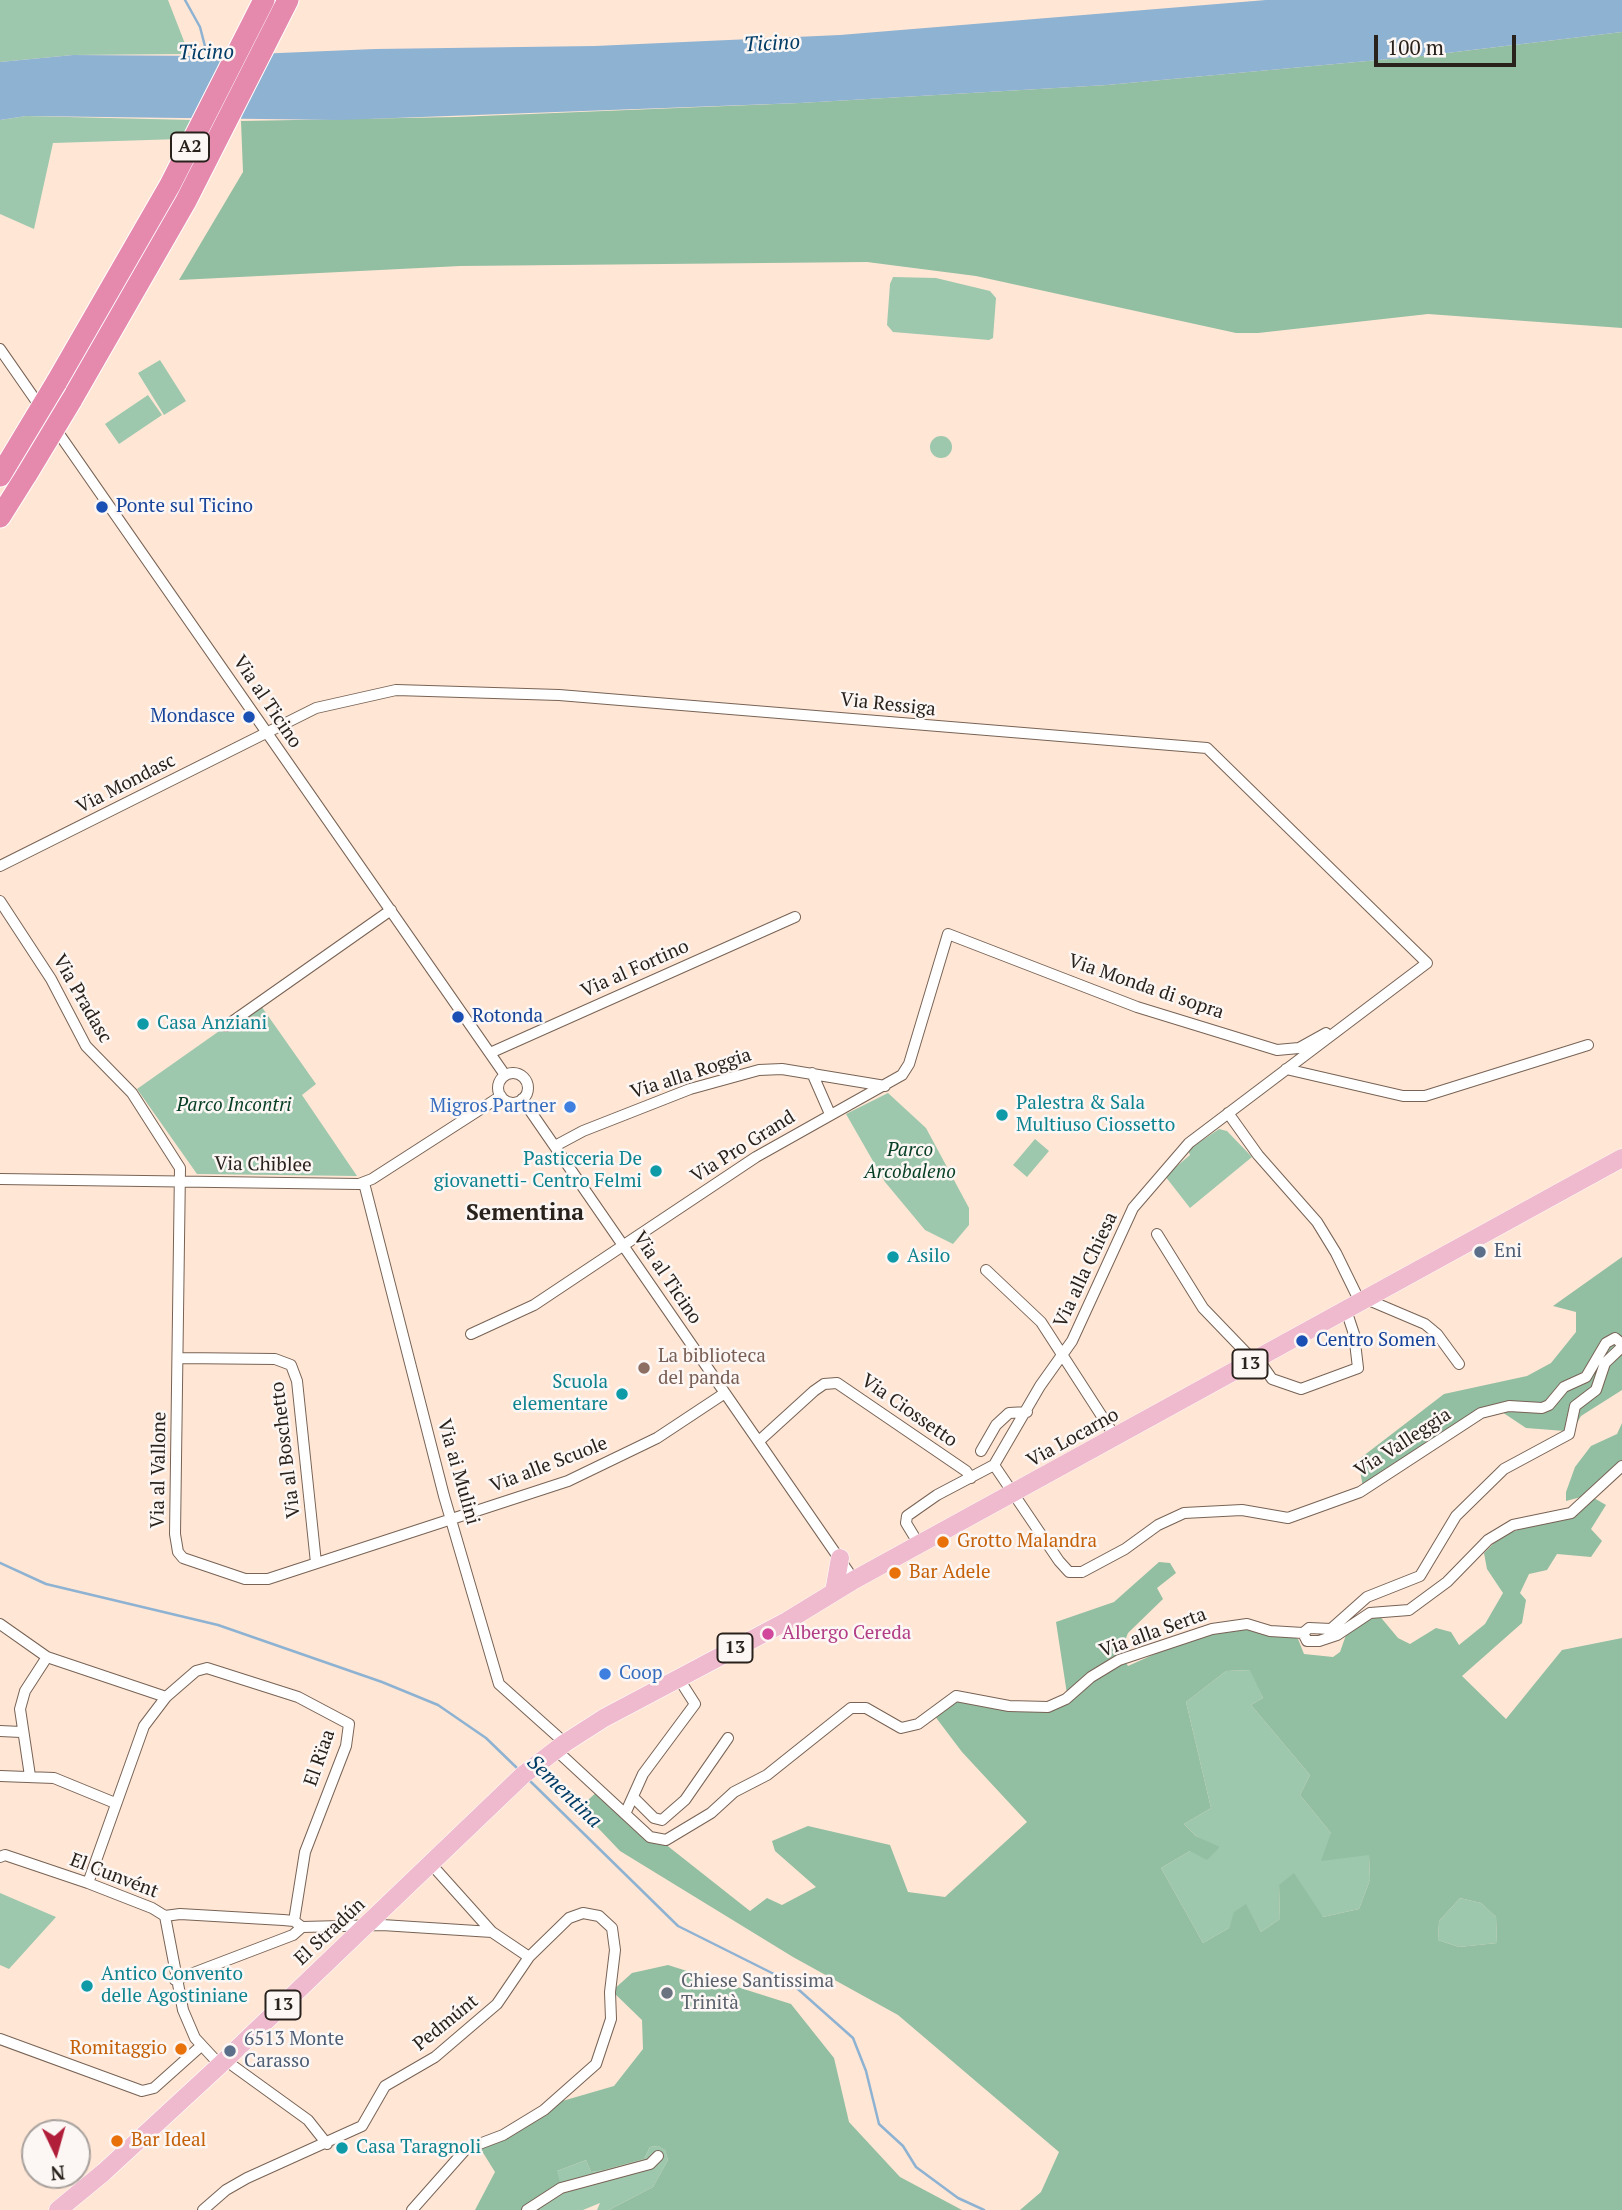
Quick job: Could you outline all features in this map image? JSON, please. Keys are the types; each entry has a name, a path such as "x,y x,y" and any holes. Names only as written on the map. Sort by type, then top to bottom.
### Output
{"highway":[{"name":"A2","path":"4,468 111,291 195,138 264,0"},
{"name":"A2","path":"0,517 136,290 217,143 288,0"}],"main road":[{"name":"Via Locarno","path":"556,1750 604,1718 1622,1157"},
{"path":"834,1592 840,1558"},
{"name":"El Stradún","path":"58,2210 104,2172 223,2063 503,1793 556,1750"}],"street":[{"name":"Via al Ticino","path":"0,349 505,1075"},
{"name":"Via Ressiga","path":"267,733 324,704 404,690 559,695 1202,747 1215,754 1427,963"},
{"name":"Via Mondasc","path":"0,866 267,733"},
{"name":"Via Pradasc","path":"0,901 51,979 86,1046 132,1093 178,1164 182,1182"},
{"path":"226,1026 391,910"},
{"name":"Via al Fortino","path":"490,1054 795,917"},
{"name":"Via Monda di sopra","path":"948,934 1138,1007 1277,1050 1298,1048 1326,1033 1331,1036"},
{"name":"Via Pro Grand","path":"471,1334 534,1305 746,1163 830,1114 885,1086 907,1069 948,934"},
{"name":"Via alla Chiesa","path":"994,1465 1040,1386 1064,1353 1097,1291 1121,1232 1143,1193 1182,1149 1427,963"},
{"path":"1286,1069 1403,1096 1425,1096 1588,1045"},
{"name":"Via alla Roggia","path":"555,1146 583,1131 690,1088 766,1069 812,1073 885,1086"},
{"path":"513,1073 524,1079 527,1091 522,1099 511,1102 501,1096 498,1085 505,1075 513,1073"},
{"path":"812,1073 830,1114"},
{"path":"363,1183 501,1096"},
{"name":"Via al Ticino","path":"522,1099 854,1580"},
{"path":"1157,1234 1211,1319 1256,1360 1272,1379 1301,1390 1358,1368 1354,1334 1357,1304 1336,1253 1317,1222 1258,1154 1228,1113"},
{"name":"Via Chiblee","path":"0,1179 363,1183"},
{"name":"Via al Vallone","path":"182,1182 175,1534 179,1554 196,1564 255,1580 452,1518"},
{"name":"Via ai Mulini","path":"363,1183 499,1684 556,1750"},
{"path":"986,1270 1035,1315 1064,1353 1116,1438"},
{"path":"1357,1304 1425,1324 1437,1334 1459,1364"},
{"name":"Via Valleggia","path":"1014,1494 1062,1566 1069,1572 1079,1573 1125,1549 1158,1525 1184,1513 1242,1510 1288,1518 1368,1489 1386,1472 1481,1413 1509,1406 1542,1408 1549,1405 1564,1388 1586,1377 1606,1343 1618,1338 1622,1345 1605,1363 1595,1390 1575,1405 1569,1434 1504,1469 1459,1513 1420,1576 1367,1597 1331,1629 1309,1628 1303,1633"},
{"name":"Via al Boschetto","path":"179,1358 275,1359 291,1365 297,1381 316,1563"},
{"name":"Via Ciossetto","path":"759,1441 814,1391 828,1383 837,1383 966,1471 971,1478"},
{"name":"Via alle Scuole","path":"452,1518 591,1471 657,1438 725,1393"},
{"path":"981,1451 996,1425 1009,1413 1027,1412"},
{"path":"920,1546 905,1517 937,1494 994,1465 1014,1494"},
{"name":"Via alla Serta","path":"556,1750 652,1838 669,1839 711,1813 734,1792 767,1774 851,1708 866,1708 891,1725 906,1728 918,1724 956,1696 1009,1706 1048,1707 1066,1699 1091,1677 1119,1660 1147,1653 1192,1634 1239,1624 1269,1631 1303,1633 1307,1641 1319,1641 1346,1629 1373,1612 1398,1612 1414,1607 1447,1582 1488,1540 1513,1525 1571,1513 1622,1466"},
{"path":"0,1624 47,1657 166,1697 139,1734 88,1883"},
{"path":"30,1776 21,1732 22,1698 47,1657"},
{"name":"El Rïaa","path":"166,1697 195,1671 207,1668 298,1697 349,1724 345,1746 306,1852 298,1924"},
{"path":"625,1814 648,1768 695,1704 679,1679"},
{"path":"0,1731 21,1732"},
{"path":"633,1797 654,1818 662,1820 685,1800 728,1738"},
{"path":"0,1776 54,1778 115,1803"},
{"name":"El Cunvént","path":"0,1857 5,1855 88,1883 152,1908 165,1916 183,2010 201,2046 308,2120 327,2144"},
{"path":"431,1864 492,1932 529,1957"},
{"path":"165,1916 180,1913 298,1924 492,1932"},
{"name":"Pedmúnt","path":"203,2210 226,2190 247,2178 362,2126 385,2086 435,2057 496,2004 529,1957 573,1915 589,1913 605,1920 612,1928 615,1941 609,2027 601,2054 588,2073 544,2110 503,2135 469,2147 412,2210"},
{"path":"176,1980 293,1935 298,1924"},
{"path":"0,2039 142,2091 154,2088 201,2046"},
{"path":"527,2210 553,2192 596,2177 650,2164 657,2156"}],"green space":[{"path":"0,0 168,0 189,54 73,55 0,62"},
{"path":"1622,32 1622,328 1428,314 1258,333 1236,333 976,276 867,262 460,266 179,280 243,172 241,121 457,117 800,103 1107,85 1422,56"},
{"path":"26,116 192,120 180,139 53,143 34,229 0,214 0,120"},
{"path":"893,277 936,278 990,291 996,298 993,338 989,340 893,332 887,325 890,284"},
{"path":"160,360 186,401 164,415 138,373"},
{"path":"148,395 162,415 119,444 105,424"},
{"path":"937,436 945,436 952,443 952,451 945,458 937,458 930,451 930,443"},
{"name":"Parco Incontri","path":"259,1003 316,1084 302,1095 357,1176 197,1174 137,1089"},
{"name":"Parco Arcobaleno","path":"888,1093 926,1128 969,1208 969,1225 953,1244 925,1230 885,1182 846,1114"},
{"path":"1219,1129 1227,1131 1252,1157 1190,1208 1165,1176 1190,1155 1188,1150"},
{"path":"1035,1139 1049,1151 1027,1177 1013,1165"},
{"path":"1622,1257 1622,1390 1581,1416 1574,1428 1565,1431 1526,1428 1493,1406 1363,1487 1358,1460 1444,1394 1527,1376 1551,1363 1576,1332 1576,1312 1553,1306"},
{"path":"1622,1423 1622,1460 1581,1497 1566,1501 1566,1492 1575,1467 1591,1446 1617,1434"},
{"path":"1594,1498 1606,1505 1591,1529 1602,1541 1591,1557 1557,1554 1547,1570 1529,1574 1520,1593 1526,1600 1522,1623 1462,1676 1506,1719 1562,1650 1622,1638 1622,2210 1020,2210 1041,2192 1059,2152 898,2015 793,1957 620,1851 579,1808 598,1791 750,1911 767,1898 782,1905 816,1887 775,1851 772,1841 808,1826 890,1845 908,1892 945,1897 1027,1822 962,1752 934,1715 959,1699 1026,1710 1067,1694 1056,1622 1114,1602 1159,1562 1170,1563 1176,1573 1157,1588 1163,1599 1128,1633 1120,1653 1128,1666 1193,1637 1238,1628 1291,1636 1298,1639 1304,1654 1333,1657 1340,1652 1346,1635 1378,1614 1398,1638 1410,1644 1436,1628 1451,1632 1459,1645 1485,1624 1503,1593 1487,1569 1484,1553 1501,1536 1529,1526 1564,1520","holes":["1250,1670 1263,1698 1251,1705 1310,1775 1300,1795 1331,1833 1321,1861 1369,1855 1370,1880 1359,1909 1323,1917 1294,1873 1279,1885 1280,1919 1261,1932 1246,1904 1234,1912 1229,1928 1203,1943 1161,1868 1190,1851 1207,1860 1220,1847 1196,1836 1184,1824 1211,1808 1186,1702 1226,1671","1460,1898 1481,1903 1496,1917 1497,1943 1459,1947 1438,1940 1439,1921"]},
{"path":"1251,1670 1263,1698 1251,1705 1310,1775 1300,1795 1331,1833 1369,1855 1370,1880 1359,1909 1323,1917 1279,1885 1280,1919 1261,1932 1246,1905 1235,1912 1229,1928 1203,1943 1161,1868 1190,1851 1220,1848 1196,1836 1184,1824 1211,1808 1186,1702 1226,1671"},
{"path":"0,1893 56,1917 9,1969 0,1965"},
{"path":"1460,1898 1481,1903 1496,1917 1497,1943 1459,1947 1438,1940 1439,1921"},
{"path":"668,1965 791,2004 834,2058 849,2122 900,2177 962,2210 609,2210 653,2187 668,2160 665,2150 658,2146 650,2147 644,2159 604,2170 591,2172 586,2160 557,2171 560,2183 537,2198 541,2210 475,2210 495,2172 477,2143 552,2104 614,2086 643,2049 642,2020 612,1991 632,1973"},
{"path":"658,2146 665,2150 668,2160 653,2187 609,2210 597,2210 600,2203 583,2210 541,2210 537,2198 557,2171 586,2160 591,2172 604,2170 644,2159 650,2147"}],"water":[{"name":"Ticino","path":"1266,0 1622,0 1622,32 1422,56 1107,85 800,103 340,120 26,116 0,120 0,62 73,55 208,56 375,49 595,46 840,35"}],"waterway":[{"name":"Ticino","path":"185,0 200,27 208,58"},
{"name":"Sementina","path":"0,1563 46,1584 218,1625 382,1682 438,1705 486,1738 518,1769"},
{"name":"Sementina","path":"528,1779 678,1926 790,1982 853,2038 866,2071 879,2124 903,2146 916,2167 958,2198 984,2210"}],"place":[{"name":"Ponte sul Ticino","path":"102,507"},
{"name":"Mondasce","path":"249,717"},
{"name":"Rotonda","path":"458,1017"},
{"name":"Casa Anziani","path":"143,1024"},
{"name":"Migros Partner","path":"570,1107"},
{"name":"Palestra & Sala Multiuso Ciossetto","path":"1002,1115"},
{"name":"Pasticceria De giovanetti- Centro Felmi","path":"656,1171"},
{"name":"Eni","path":"1480,1252"},
{"name":"Asilo","path":"893,1257"},
{"name":"Centro Somen","path":"1302,1341"},
{"name":"La biblioteca del panda","path":"644,1368"},
{"name":"Scuola elementare","path":"622,1394"},
{"name":"Grotto Malandra","path":"943,1542"},
{"name":"Bar Adele","path":"895,1573"},
{"name":"Albergo Cereda","path":"768,1634"},
{"name":"Coop","path":"605,1674"},
{"name":"Antico Convento delle Agostiniane","path":"87,1986"},
{"name":"Chiese Santissima Trinità","path":"667,1993"},
{"name":"Romitaggio","path":"181,2049"},
{"name":"6513 Monte Carasso","path":"230,2051"},
{"name":"Bar Ideal","path":"117,2141"},
{"name":"Casa Taragnoli","path":"342,2148"}],"district":[{"name":"Sementina","path":"525,1213"}]}
